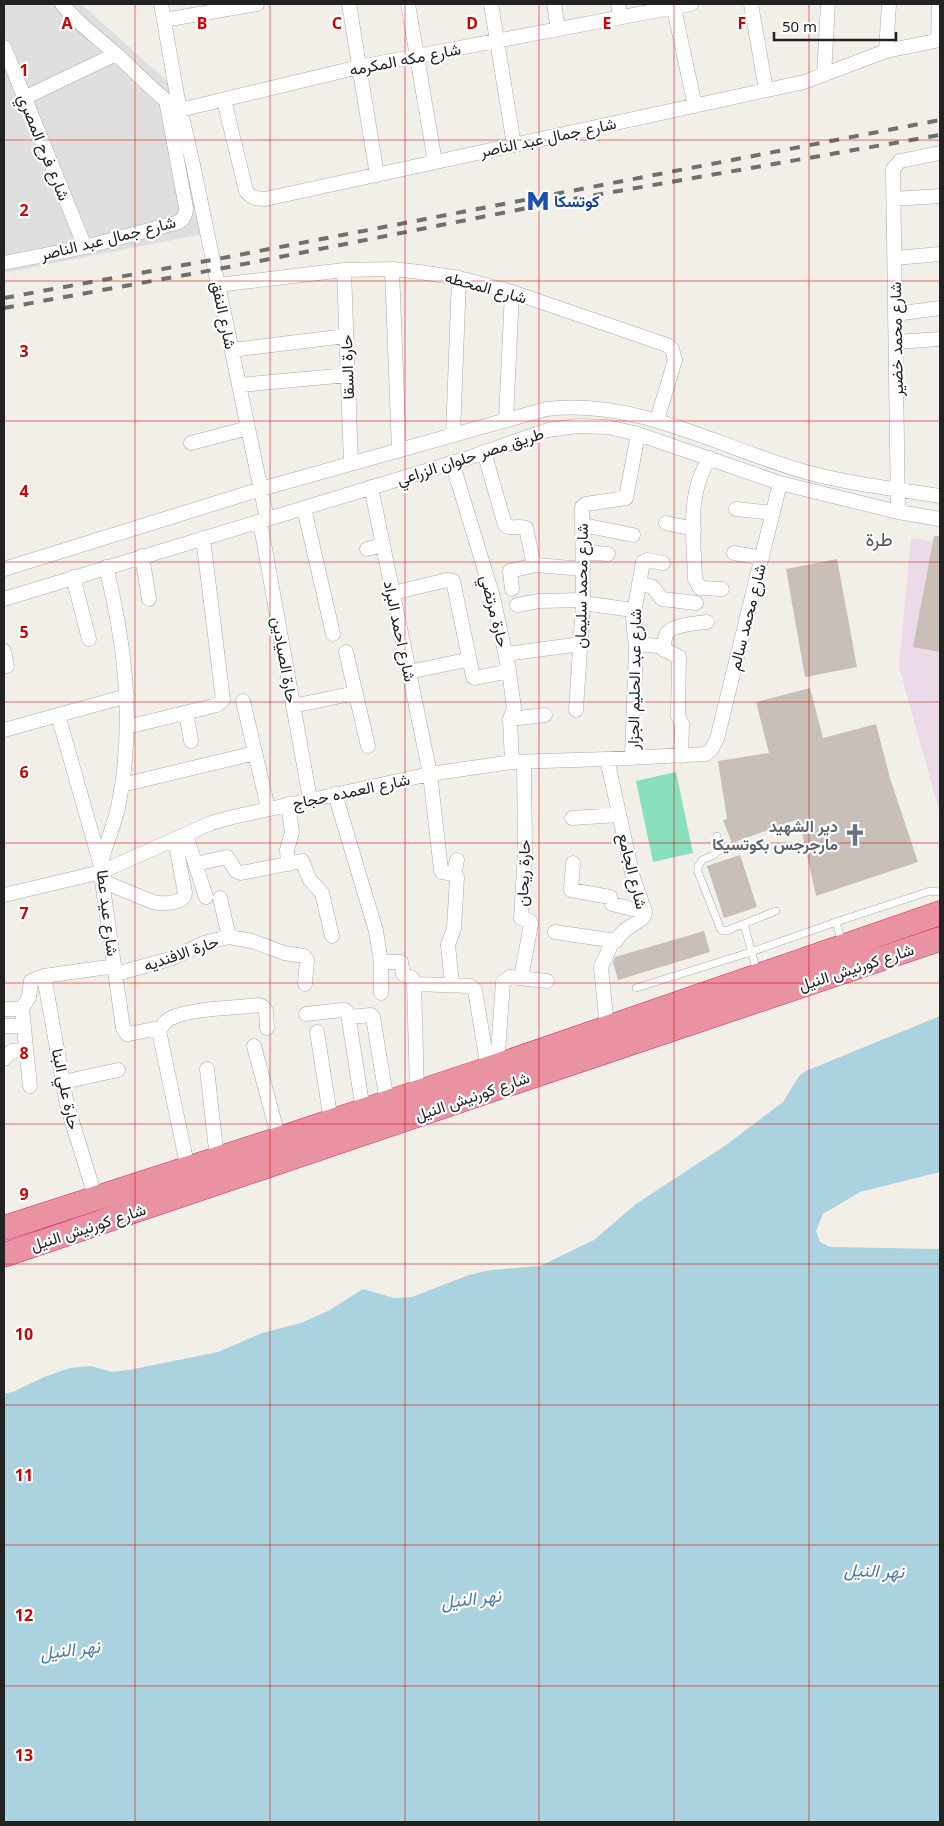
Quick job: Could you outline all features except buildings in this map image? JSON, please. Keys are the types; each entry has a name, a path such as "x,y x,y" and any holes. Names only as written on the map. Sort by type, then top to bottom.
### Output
{"highway":[{"name":"شارع كورنيش النيل","path":"4,1228 188,1169 493,1067 940,913"},
{"name":"شارع كورنيش النيل","path":"4,1255 940,939"}],"street":[{"path":"62,4 91,34 180,110"},
{"name":"شارع النفق","path":"161,4 180,110 261,489 263,520"},
{"path":"164,20 257,4"},
{"path":"349,4 377,174"},
{"path":"408,4 435,162"},
{"path":"491,4 514,145"},
{"path":"554,4 558,29"},
{"name":"شارع مكه المكرمه","path":"180,110 359,67 558,29 619,10 690,4"},
{"path":"751,4 766,90"},
{"path":"824,75 828,4"},
{"path":"886,51 888,4"},
{"path":"939,40 940,4"},
{"path":"673,5 695,106"},
{"name":"شارع جمال عبد الناصر","path":"224,100 246,191 251,197 265,199 804,82 847,64 886,51 939,40"},
{"name":"شارع فرح المصري","path":"4,47 85,247"},
{"path":"24,98 116,54"},
{"name":"شارع جمال عبد الناصر","path":"4,262 85,247 179,222 186,214 166,100"},
{"name":"شارع محمد خضير","path":"898,512 893,173 895,166 900,161 940,153"},
{"path":"894,199 940,196"},
{"path":"894,258 940,254"},
{"path":"392,268 399,450"},
{"name":"شارع المحطه","path":"218,285 344,270 392,268 459,278 512,292 672,349 675,360 657,420"},
{"name":"حارة السقا","path":"344,270 351,464"},
{"path":"453,435 459,278"},
{"path":"506,420 512,292"},
{"path":"896,314 940,308"},
{"path":"232,350 346,336"},
{"path":"896,342 940,339"},
{"path":"239,385 348,375"},
{"name":"طريق مصر حلوان الزراعي","path":"4,569 261,489 546,409 570,406 596,408 657,420 805,471 836,479 940,496"},
{"name":"طريق مصر حلوان الزراعي","path":"4,599 371,488 548,430 578,426 608,427 638,434 780,483 898,512 940,519"},
{"path":"191,443 248,428"},
{"name":"شارع محمد سليمان","path":"576,710 583,602 582,509 584,504 626,498 638,434"},
{"path":"484,452 505,525 509,528 526,528 534,565"},
{"path":"710,458 702,470 696,486 694,510 695,579 697,584 704,589 722,589"},
{"name":"حارة مرتضي","path":"452,462 493,597 506,654 514,708 510,719 518,762"},
{"name":"شارع محمد سالم","path":"711,750 717,739 780,483"},
{"name":"شارع احمد البراد","path":"371,488 430,774 441,870 445,873 454,874"},
{"path":"304,508 333,634"},
{"path":"736,508 773,513"},
{"name":"حارة الصيادين","path":"263,520 310,799"},
{"path":"666,523 694,529"},
{"path":"582,525 633,535"},
{"path":"127,727 220,703 223,695 203,538"},
{"path":"367,549 383,545"},
{"path":"583,552 608,554"},
{"path":"734,553 762,558"},
{"path":"142,556 150,599"},
{"name":"شارع عبد الحليم الجزار","path":"632,758 636,644 633,627 634,610 643,562 647,560 663,563"},
{"path":"512,589 509,571 534,565 583,569"},
{"name":"شارع عيد عطا","path":"106,567 117,609 122,644 127,696 127,727 122,785 117,814 101,874 124,1031 129,1034 154,1029 159,1031"},
{"path":"72,578 89,640"},
{"path":"393,593 448,580 453,581 473,677 509,671"},
{"path":"639,583 652,587 662,599 696,603"},
{"path":"517,605 539,600 583,602 634,610"},
{"path":"664,650 666,636 670,630 688,624 707,622"},
{"path":"506,654 581,644"},
{"path":"636,644 655,645 676,655 679,659 678,716 682,724 681,756"},
{"path":"4,651 7,666"},
{"path":"346,652 368,746"},
{"path":"409,672 464,660 470,662"},
{"path":"293,706 355,693"},
{"path":"4,730 127,696"},
{"path":"243,701 268,808"},
{"path":"186,713 191,741"},
{"path":"58,715 101,874 153,902 180,901 185,893 180,838"},
{"path":"510,719 545,716"},
{"name":"شارع العمده حجاج","path":"4,895 101,874 211,823 268,808 430,774 518,762 699,755 711,750"},
{"path":"122,785 255,753"},
{"name":"شارع الجامع","path":"607,759 634,877 645,912 643,918 625,930 616,941 601,967 607,1027"},
{"name":"حارة ريحان","path":"518,762 525,854 521,918 530,921 531,924 521,978"},
{"path":"334,794 376,931 381,962 381,993"},
{"path":"288,804 292,832 287,850 288,864"},
{"path":"572,818 619,815"},
{"path":"180,838 213,898 229,937"},
{"path":"195,864 227,857 236,871 241,873 300,861 304,863 310,880 322,894 332,936"},
{"path":"452,984 448,945 454,928 457,877 454,874 456,860"},
{"path":"573,863 571,890 610,897 612,904 645,912"},
{"path":"555,932 616,941"},
{"name":"حارة الافنديه","path":"37,979 116,970 172,951 229,937 252,941 276,951 306,957 305,984"},
{"path":"381,962 401,962 403,974 413,978 417,1092"},
{"path":"493,1067 503,982 510,977 547,981"},
{"path":"30,1086 22,1009 37,979"},
{"name":"حارة علي البنا","path":"37,979 78,1145 96,1199"},
{"path":"414,984 470,986 477,993 493,1067"},
{"path":"194,1192 159,1031 162,1025 174,1017 201,1011 259,1005 264,1007 266,1011 267,1028"},
{"path":"4,1009 22,1009"},
{"path":"306,1014 345,1010 349,1017 363,1110"},
{"path":"349,1017 371,1015 373,1017 387,1102"},
{"path":"4,1026 24,1026"},
{"path":"317,1032 331,1121"},
{"path":"254,1046 279,1139"},
{"path":"4,1059 12,1051 26,1050"},
{"path":"207,1069 217,1159"},
{"path":"63,1082 118,1070"}],"lane":[{"path":"716,836 718,851 702,860 698,867 698,872 721,930 726,931 776,911"},
{"path":"636,988 752,952 930,891 940,892"},
{"path":"836,922 843,946"},
{"path":"744,924 758,975"}],"shaded area":[{"path":"4,4 81,4 184,96 214,232 4,273"},
{"path":"911,538 940,542 940,814 899,667"}],"green space":[{"path":"676,772 693,853 653,862 636,781"}],"water":[{"name":"نهر النيل","path":"940,1016 940,1172 860,1192 823,1214 816,1231 820,1242 830,1247 940,1249 940,1822 4,1822 4,1394 70,1368 91,1366 112,1372 218,1352 262,1333 301,1323 328,1311 363,1289 394,1298 412,1297 469,1275 491,1270 540,1266 594,1240 636,1204 726,1145 783,1102 799,1076 806,1071"}],"railway":[{"path":"4,298 228,257 940,120"},
{"path":"4,308 229,267 573,199 940,135"}],"place":[{"name":"كوتسكا","path":"538,201"},
{"name":"دير الشهيد مارجرجس بكوتسيكا","path":"855,835"}],"district":[{"name":"طرة","path":"879,539"}]}
